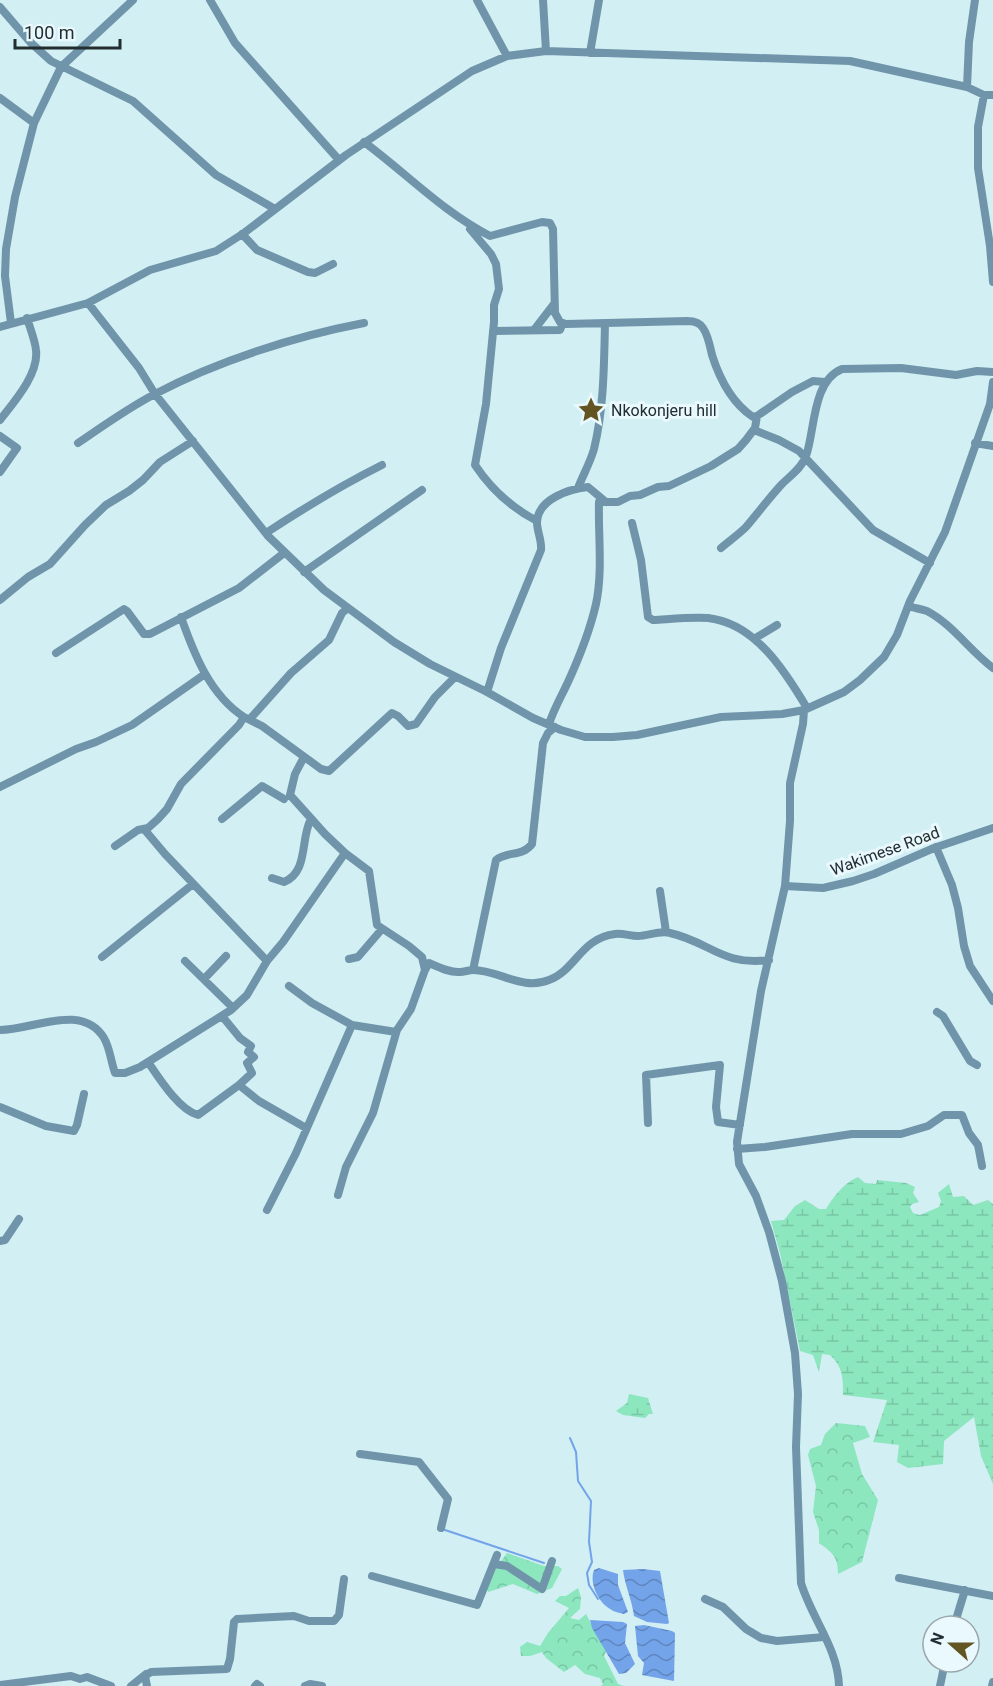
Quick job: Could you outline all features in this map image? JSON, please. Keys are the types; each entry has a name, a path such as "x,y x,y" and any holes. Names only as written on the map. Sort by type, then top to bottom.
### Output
{"street":[{"path":"11,323 5,276 6,249 15,197 34,123 61,66 134,0"},
{"path":"210,0 235,44 339,160"},
{"path":"477,0 507,56"},
{"path":"543,0 546,51"},
{"path":"590,53 599,0"},
{"path":"967,87 969,42 975,0"},
{"path":"0,7 30,42 61,66 133,101 216,176 275,209"},
{"path":"0,327 88,303 150,270 207,255 242,234 364,142 472,70 507,56 546,51 850,61 967,87 989,95 978,126 978,168 993,282"},
{"path":"0,98 34,123"},
{"path":"364,142 464,221 490,236 537,223 550,223 553,229 554,304 558,319 563,323 687,321 697,323 704,328 717,372 725,386 753,417 813,381 825,382"},
{"path":"464,221 491,254 496,264 499,289 494,305 486,404 475,465 512,506 537,521"},
{"path":"242,234 257,250 308,272 315,273 333,264"},
{"path":"88,303 139,368 155,394 266,533 304,572 394,642 533,718 572,734 585,736 614,737 653,732 721,717 782,714 805,709 844,692 879,664 891,647 908,606 945,532 975,443 992,404 993,382"},
{"path":"534,330 554,304"},
{"path":"0,420 22,391 35,359 37,351 27,318"},
{"path":"493,331 560,330 563,323"},
{"path":"578,488 590,460 598,428 605,323"},
{"path":"78,443 155,394 202,373 329,330 364,324"},
{"path":"721,548 746,527 782,484 801,466 806,457 815,412 825,382 832,374 842,369 901,368 956,375 993,372"},
{"path":"472,970 496,860 527,850 531,844 543,743 552,726 553,710 575,663 596,604 599,572 599,502 618,502 630,495 640,495 658,487 669,486 711,466 738,449 754,430 757,416"},
{"path":"754,430 779,440 806,457 873,530 930,563"},
{"path":"0,436 17,448 0,472"},
{"path":"0,600 28,577 50,564 106,505 143,480 160,462 193,441"},
{"path":"975,443 993,446"},
{"path":"266,533 301,510 382,465"},
{"path":"487,692 501,648 541,550 542,542 537,521 541,509 547,502 578,488 588,487 606,502"},
{"path":"304,572 422,490"},
{"path":"632,523 641,560 648,617 653,620 708,618 735,625 754,639 792,683 805,709 790,783 790,821 785,886 751,1051 737,1149 739,1164 756,1196 769,1232 790,1323 798,1375 796,1447 801,1583 824,1637 831,1646 839,1686"},
{"path":"56,653 124,609 146,635 239,588 284,553"},
{"path":"908,606 927,612 993,668"},
{"path":"115,846 158,819 167,809 181,784 291,673 329,640 342,613 348,608"},
{"path":"181,617 205,674 234,709 327,772 332,771 392,713 408,726 416,724 435,697 455,677"},
{"path":"754,639 777,625"},
{"path":"0,786 132,725 205,674"},
{"path":"304,758 291,783 290,795 345,853 369,871 377,925 402,940 422,957 425,970"},
{"path":"222,819 262,786 284,799"},
{"path":"272,878 279,882 287,881 296,871 311,819"},
{"name":"Wakimese Road","path":"785,886 823,888 853,881 936,847 993,828"},
{"path":"144,829 267,961"},
{"path":"936,847 952,885 970,966 993,1001"},
{"path":"0,1030 72,1019 85,1020 104,1038 114,1072 117,1074 148,1062 222,1016 247,996 267,961 290,933 345,853"},
{"path":"102,957 193,884"},
{"path":"660,891 666,932"},
{"path":"349,959 358,957 382,929"},
{"path":"338,1195 346,1167 373,1113 396,1032 411,1009 429,963 458,973 472,970 495,974 523,983 549,981 591,943 604,936 617,933 638,936 666,932 696,942 721,956 752,962 769,960"},
{"path":"204,979 226,956"},
{"path":"185,961 233,1008"},
{"path":"289,986 312,1003 352,1025 396,1032"},
{"path":"937,1012 943,1016 970,1061 976,1065"},
{"path":"148,1062 167,1089 192,1114 198,1115 252,1073 247,1063 254,1057 248,1052 251,1046 240,1038 222,1016"},
{"path":"267,1210 296,1153 352,1025"},
{"path":"648,1123 646,1075 720,1065 716,1107 718,1122 740,1125"},
{"path":"239,1085 259,1101 306,1128"},
{"path":"0,1107 46,1126 74,1131 84,1094"},
{"path":"737,1149 765,1148 852,1134 901,1134 928,1126 944,1115 962,1115 969,1133 978,1145 982,1166"},
{"path":"0,1241 5,1240 19,1219"},
{"path":"360,1454 419,1462 448,1499 441,1528"},
{"path":"372,1576 477,1605 495,1560 542,1589 552,1561"},
{"path":"899,1578 993,1596"},
{"path":"131,1686 147,1674 227,1669 234,1622 242,1617 294,1616 309,1621 334,1621 339,1615 344,1580"},
{"path":"958,1614 965,1590"},
{"path":"705,1599 723,1607 746,1629 761,1638 777,1641 824,1637"},
{"path":"147,1674 145,1679 147,1686"},
{"path":"0,1685 71,1676 80,1679 87,1677 111,1686"},
{"path":"255,1686 257,1684 260,1686"},
{"path":"304,1686 310,1684 322,1686"}],"green space":[{"path":"858,1177 865,1183 876,1184 877,1180 906,1183 915,1187 913,1193 919,1202 910,1207 913,1213 920,1215 939,1207 941,1201 938,1193 949,1184 953,1197 964,1196 973,1205 988,1200 993,1204 993,1484 981,1456 974,1417 944,1441 943,1464 908,1468 897,1462 899,1445 873,1442 887,1400 843,1395 841,1373 838,1364 830,1355 822,1354 819,1372 813,1355 800,1351 780,1253 771,1221 784,1220 795,1206 805,1200 819,1209 826,1209 839,1191"},
{"path":"629,1394 648,1398 653,1414 645,1418 623,1415 616,1411 627,1403"},
{"path":"836,1423 865,1426 870,1437 853,1443 862,1474 878,1500 862,1562 838,1574 834,1556 819,1543 819,1530 813,1512 816,1486 808,1455 810,1449 821,1445 825,1434"},
{"path":"507,1553 544,1566 558,1566 562,1569 552,1588 537,1594 513,1584 488,1592 485,1583"},
{"path":"578,1588 581,1597 580,1609 570,1618 579,1620 586,1614 606,1652 604,1656 618,1684 624,1686 601,1686 603,1684 600,1678 585,1674 575,1665 564,1672 542,1652 521,1656 520,1647 527,1642 540,1646 569,1608 555,1601 560,1596 566,1596"}],"water":[{"path":"599,1568 618,1574 618,1585 628,1612 624,1614 612,1610 598,1597 593,1575 594,1570"},
{"path":"623,1570 660,1571 669,1623 667,1624 647,1622 634,1616"},
{"path":"590,1620 627,1624 625,1643 635,1664 626,1673 619,1674 592,1628"},
{"path":"644,1625 675,1633 674,1681 642,1675 644,1663 638,1656 635,1626"}],"waterway":[{"path":"570,1438 576,1452 578,1481 591,1501 589,1542 592,1562 587,1573 589,1585 598,1599"},
{"path":"442,1529 544,1563"}],"place":[{"name":"Nkokonjeru hill","path":"591,410"}]}
